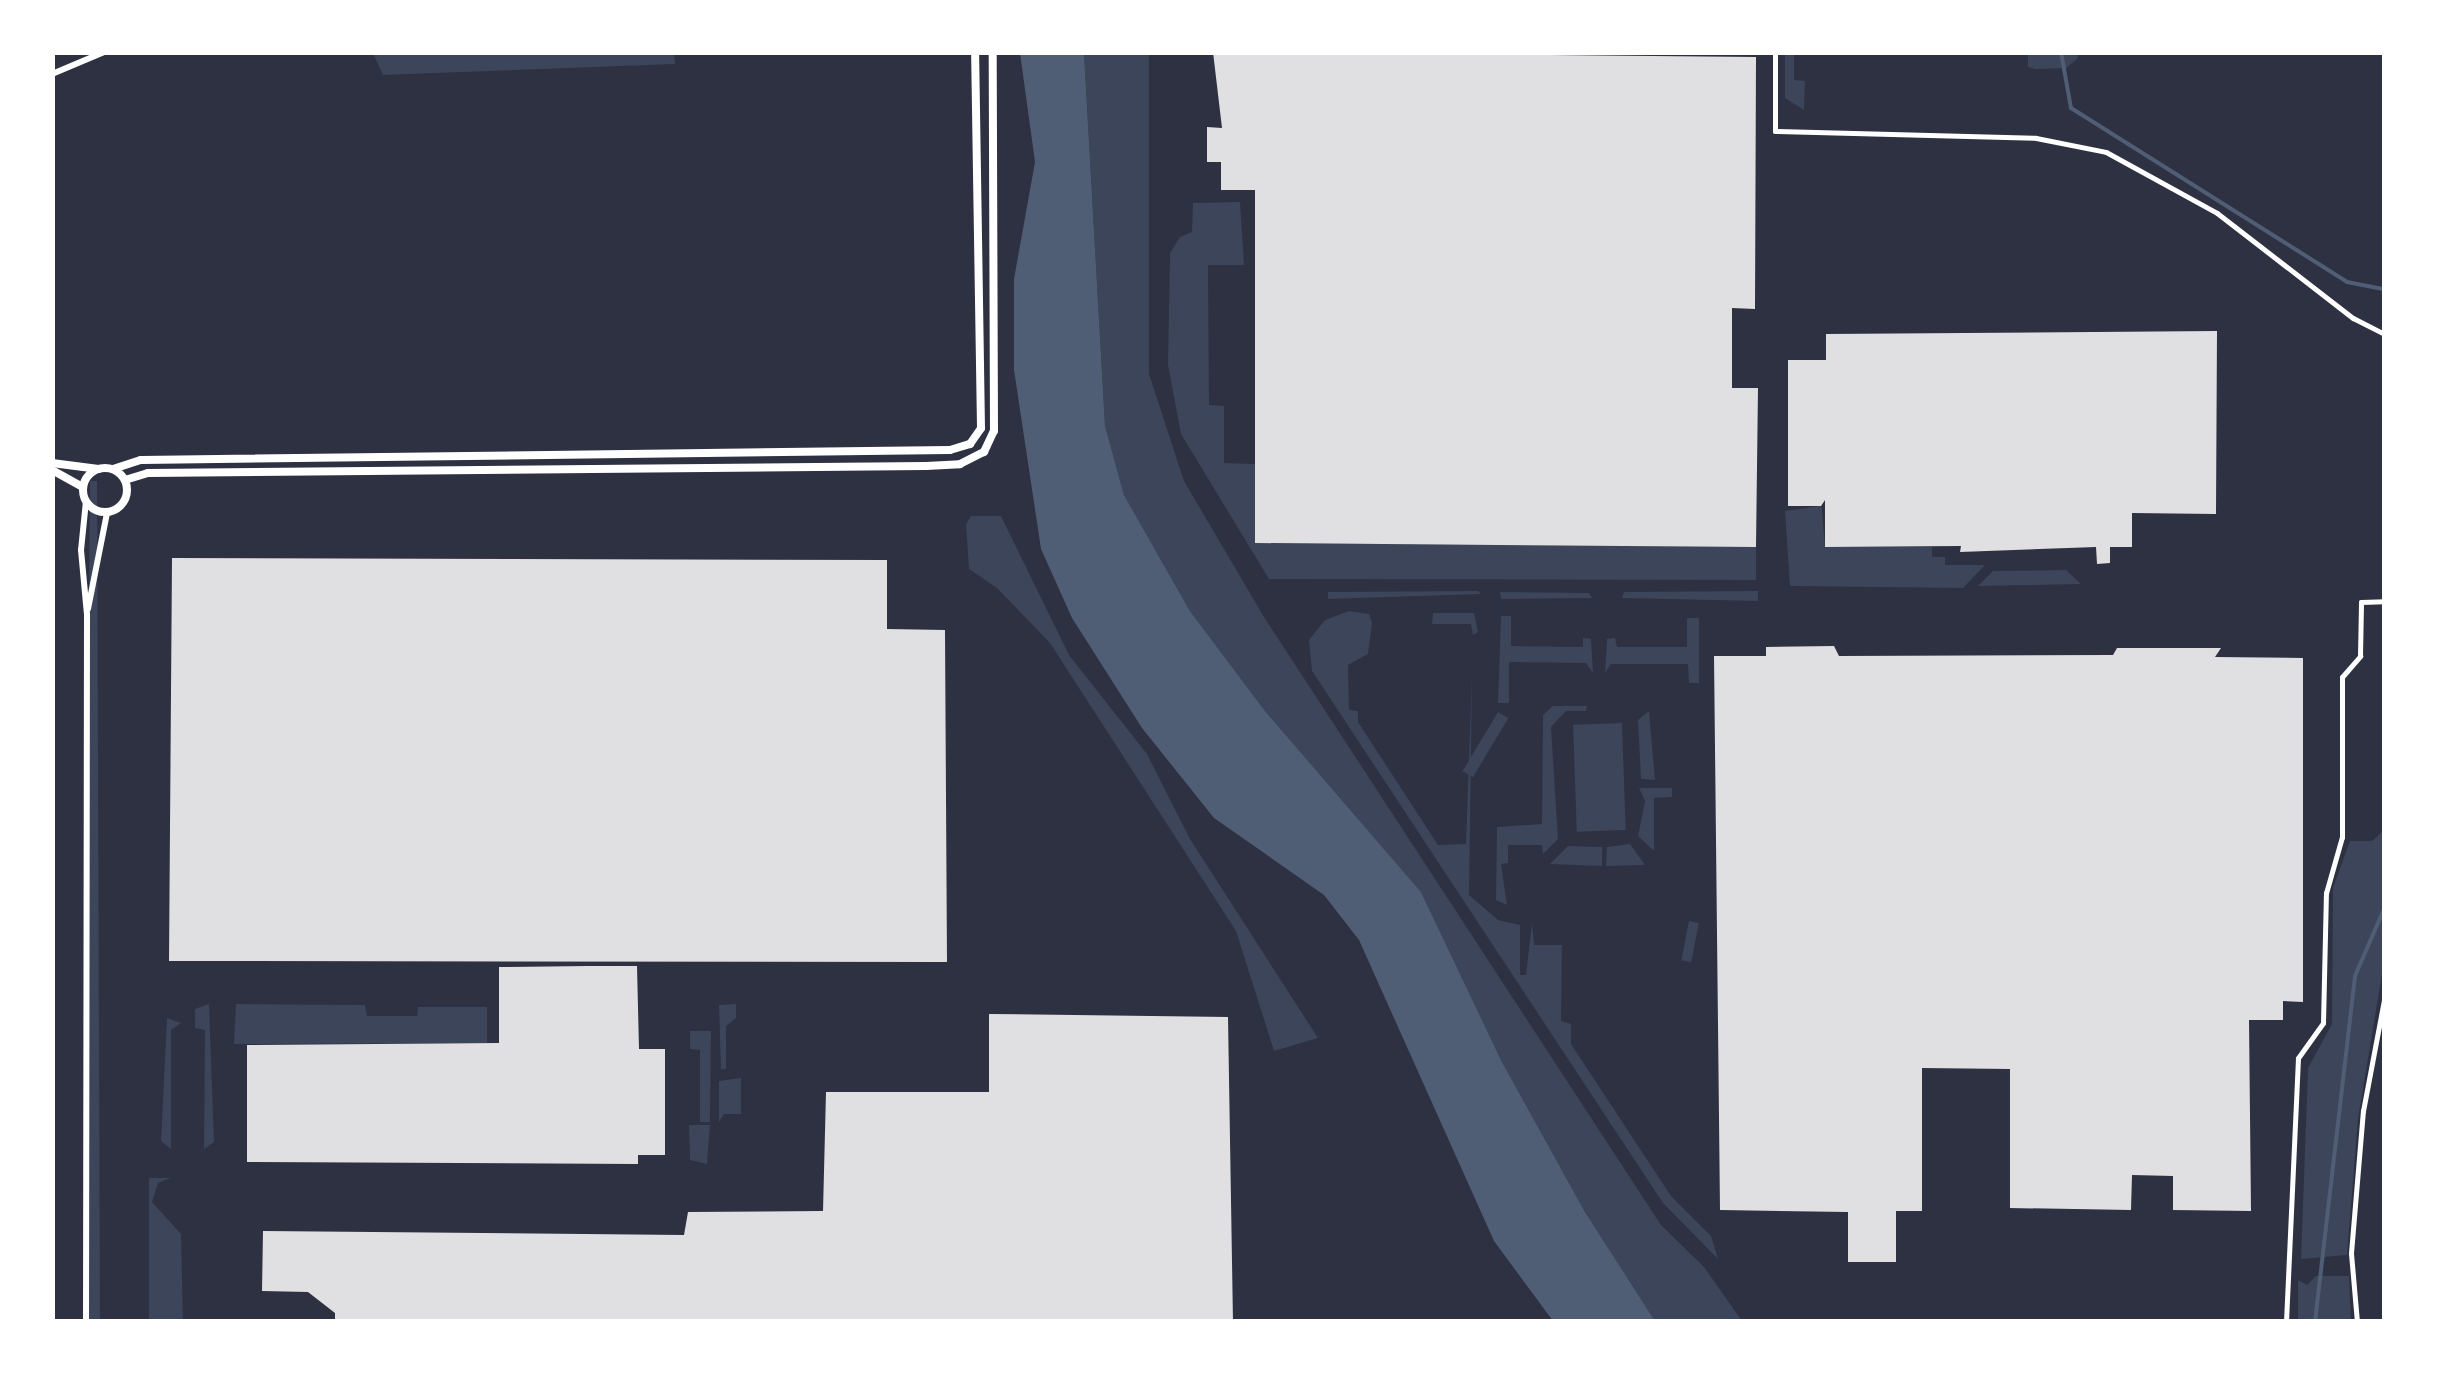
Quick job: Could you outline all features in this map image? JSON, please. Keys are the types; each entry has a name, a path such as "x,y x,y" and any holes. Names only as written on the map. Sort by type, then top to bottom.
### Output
{"main road":[{"path":"52,467 112,469 142,460 950,450 970,444 981,428 975,52"},
{"path":"125,480 148,473 960,464 984,452 994,431 992,52"},
{"path":"52,467 83,487 86,502 107,513 124,502 125,480"},
{"path":"83,487 99,469"},
{"path":"112,469 125,480"}],"street":[{"path":"52,74 104,52"},
{"path":"1775,52 1775,132 2036,138 2106,152 2217,213 2353,318 2384,334"},
{"path":"86,502 80,550 87,615 86,1322"},
{"path":"87,615 107,513"},
{"path":"2286,1322 2298,1058 2323,1023 2326,893 2342,837 2342,677 2360,656 2362,602 2384,601"},
{"path":"2357,1322 2352,1253 2364,1110 2384,1000"}],"shaded area":[{"path":"674,52 675,64 383,75 373,53"},
{"path":"1020,53 1084,53 1105,426 1124,495 1190,611 1265,711 1421,892 1502,1062 1585,1212 1655,1321 1553,1321 1494,1241 1359,940 1324,895 1214,818 1142,728 1072,618 1041,549 1014,370 1014,279 1035,162"},
{"path":"1084,53 1149,53 1149,374 1184,481 1264,617 1661,1225 1704,1267 1742,1321 1655,1321 1585,1212 1502,1062 1421,892 1265,711 1190,611 1124,495 1105,426"},
{"path":"1785,53 1794,53 1794,80 1805,81 1804,110 1785,98"},
{"path":"2028,53 2077,53 2078,58 2066,68 2035,69 2028,67"},
{"path":"1240,202 1244,265 1208,265 1209,405 1224,406 1224,463 1255,464 1255,543 1756,547 1756,580 1269,579 1181,434 1168,365 1170,253 1180,237 1192,232 1193,203"},
{"path":"90,481 97,481 100,1321 83,1322"},
{"path":"1821,500 1825,547 1932,547 1932,557 1945,557 1945,565 1985,565 1963,588 1790,586 1785,511 1820,506"},
{"path":"971,516 1001,516 1069,655 1147,754 1190,839 1318,1038 1274,1051 1236,931 1050,643 997,588 969,569 966,524"},
{"path":"2066,570 2081,584 1978,586 1993,571"},
{"path":"1478,591 1481,594 1328,599 1328,592"},
{"path":"1758,591 1758,601 1622,598 1624,592"},
{"path":"1500,592 1589,593 1592,598 1501,599"},
{"path":"1349,611 1369,614 1372,623 1368,654 1348,665 1349,710 1358,711 1358,722 1438,845 1466,844 1472,674 1469,895 1498,920 1520,925 1520,975 1526,975 1532,923 1534,945 1562,945 1561,1021 1571,1024 1571,1044 1671,1196 1711,1236 1718,1259 1663,1203 1312,671 1309,640 1325,620"},
{"path":"1433,613 1474,613 1478,632 1473,635 1471,624 1432,624"},
{"path":"1501,616 1511,616 1511,646 1583,647 1583,638 1591,639 1593,673 1586,663 1509,662 1509,703 1498,703"},
{"path":"1687,618 1699,618 1699,683 1689,683 1688,664 1611,664 1605,673 1607,639 1615,638 1617,647 1687,647"},
{"path":"1553,706 1587,706 1586,711 1566,711 1551,727 1558,839 1543,854 1542,845 1508,845 1508,863 1501,864 1507,905 1496,900 1497,827 1542,824 1543,715"},
{"path":"1649,711 1655,780 1641,779 1638,720"},
{"path":"1498,712 1508,718 1473,777 1462,771"},
{"path":"1622,723 1626,830 1577,832 1573,725"},
{"path":"1639,788 1672,788 1672,797 1654,798 1654,851 1638,836 1645,801"},
{"path":"2384,830 2384,962 2358,1119 2347,1255 2301,1259 2308,1068 2332,1024 2333,888 2350,841 2372,841"},
{"path":"1630,844 1645,865 1606,866 1607,847"},
{"path":"1568,846 1602,847 1602,866 1550,864"},
{"path":"1689,921 1699,923 1691,962 1681,960"},
{"path":"209,1004 214,1142 204,1149 205,1030 195,1028 195,1009"},
{"path":"236,1004 365,1005 367,1016 417,1016 418,1007 487,1007 487,1043 234,1044"},
{"path":"736,1004 736,1018 726,1026 726,1069 721,1069 719,1005"},
{"path":"167,1018 181,1023 171,1030 171,1149 161,1141"},
{"path":"690,1031 711,1031 710,1122 700,1122 700,1050 690,1049"},
{"path":"741,1078 741,1114 724,1114 719,1122 719,1081"},
{"path":"689,1125 710,1125 707,1164 690,1160"},
{"path":"149,1178 171,1178 158,1183 152,1202 181,1234 183,1321 149,1321"},
{"path":"2316,1276 2349,1276 2351,1321 2298,1321 2298,1280 2307,1285"}],"building":[{"path":"1213,52 1756,57 1755,309 1732,308 1732,388 1758,388 1756,547 1255,543 1255,190 1221,190 1221,162 1207,162 1207,127 1222,128"},
{"path":"2217,331 2216,514 2132,513 2132,547 2110,547 2110,563 2097,564 2096,547 1960,552 1961,546 1825,547 1825,500 1821,506 1788,506 1788,360 1826,360 1826,334"},
{"path":"172,558 887,560 887,629 945,630 947,962 169,961"},
{"path":"1834,646 1839,656 2113,655 2117,648 2221,648 2215,657 2303,658 2303,1002 2283,1001 2283,1020 2249,1020 2251,1211 2173,1210 2173,1176 2132,1175 2131,1210 2010,1208 2010,1069 1922,1068 1922,1211 1896,1211 1896,1262 1848,1262 1848,1212 1720,1210 1714,656 1766,656 1766,647"},
{"path":"637,966 639,1049 665,1049 665,1155 638,1155 638,1164 247,1162 247,1045 499,1043 499,967"},
{"path":"989,1014 1228,1017 1233,1322 335,1322 335,1313 308,1292 262,1291 263,1231 684,1235 688,1212 823,1211 826,1092 989,1092"}],"waterway":[{"path":"2061,52 2071,108 2347,282 2384,289"},
{"path":"2315,1322 2355,976 2384,909"}]}
